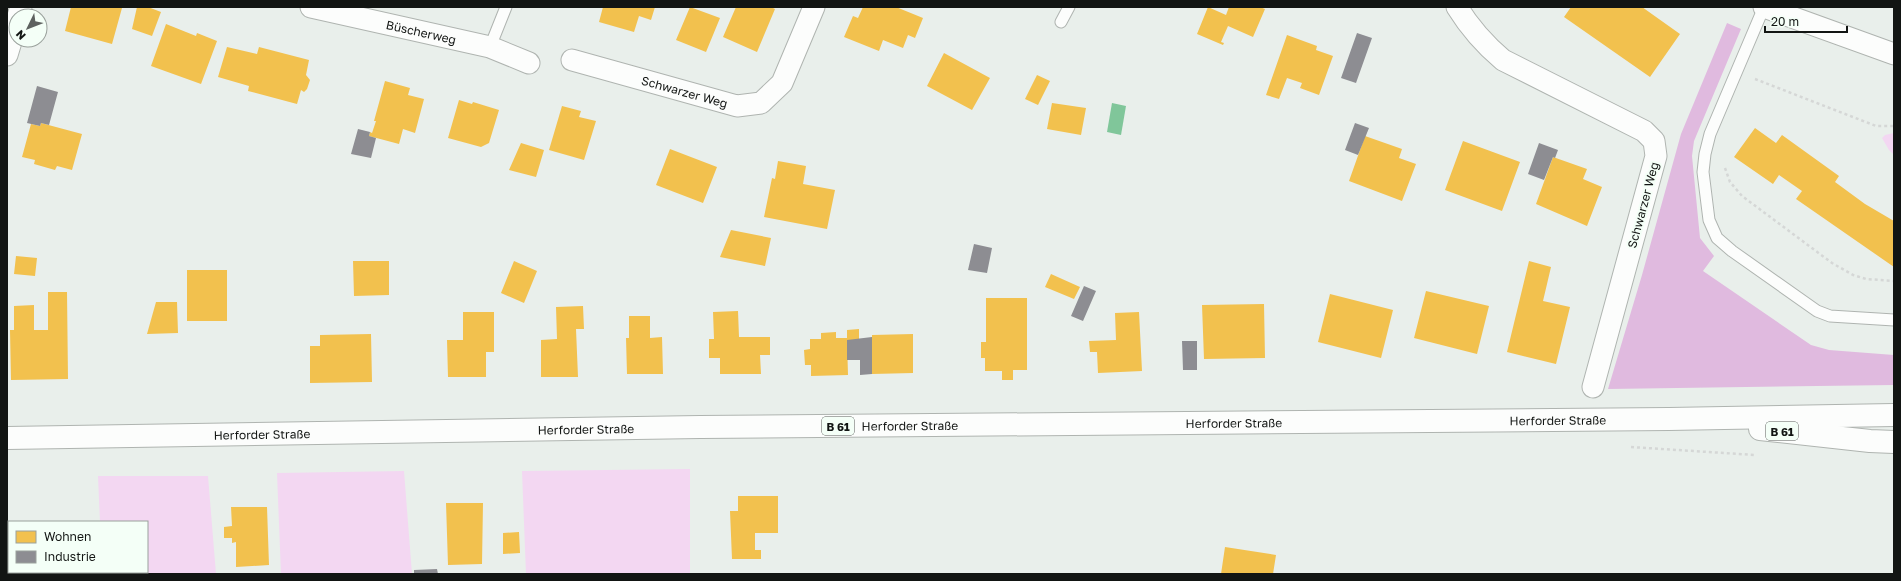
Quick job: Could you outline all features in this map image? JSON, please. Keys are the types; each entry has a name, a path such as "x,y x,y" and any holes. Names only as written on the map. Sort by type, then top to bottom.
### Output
{"main road":[{"name":"Herforder Straße","path":"7,438 700,427 1669,419 1894,415"},
{"name":"Herforder Straße","path":"1669,419 1870,441 1894,442"}],"street":[{"name":"Büscherweg","path":"311,7 490,47 529,63"},
{"name":"Schwarzer Weg","path":"572,60 737,106 761,103 782,83 814,7"},
{"name":"Schwarzer Weg","path":"1456,7 1484,45 1503,60 1644,131 1654,141 1656,156 1593,387"},
{"path":"1764,7 1787,11 1894,54"}],"lane":[{"path":"490,47 506,7"},
{"path":"1061,22 1069,7"},
{"path":"1764,7 1710,134 1705,154 1703,172 1709,220 1717,238 1732,251 1817,311 1830,316 1894,320"}],"path":[{"path":"1736,72 1876,126 1894,126"},
{"path":"1752,86 1758,72"},
{"path":"1725,161 1724,167 1730,182 1742,196 1832,263 1853,275 1866,279 1894,281"},
{"path":"1629,446 1761,456"}],"shaded area":[{"path":"1727,23 1741,29 1694,141 1692,156 1700,238 1714,256 1703,271 1811,345 1829,350 1894,355 1894,385 1608,389 1642,275 1681,134"},
{"path":"1112,103 1126,106 1121,135 1107,132"},
{"path":"1894,133 1894,155 1889,150 1882,138 1885,135"},
{"path":"690,469 690,574 526,574 522,471"},
{"path":"404,471 412,574 281,574 277,473"},
{"path":"98,476 208,476 216,574 102,574 148,573 148,521 100,521"}],"building: Wohnen":[{"path":"71,7 122,8 112,44 65,31"},
{"path":"137,7 148,7 161,12 152,36 132,29"},
{"path":"603,7 655,7 651,20 639,16 634,32 599,22"},
{"path":"690,7 720,18 706,52 676,40"},
{"path":"736,7 771,7 775,9 757,52 723,37"},
{"path":"863,7 896,7 923,18 915,38 908,35 903,48 883,40 879,51 844,37 853,16 858,18"},
{"path":"1208,7 1226,15 1229,7 1260,7 1265,9 1253,37 1228,26 1221,42 1224,43 1223,45 1197,34"},
{"path":"1571,7 1642,7 1680,34 1650,77 1564,17"},
{"path":"166,24 196,36 197,33 217,41 201,84 151,66"},
{"path":"1287,35 1317,46 1316,50 1333,56 1319,95 1300,88 1302,83 1287,78 1279,99 1266,95"},
{"path":"227,47 257,54 259,47 309,60 306,75 310,80 307,89 304,92 301,90 297,104 248,91 249,86 218,77"},
{"path":"944,53 990,78 972,110 927,86"},
{"path":"1037,75 1050,81 1038,105 1025,99"},
{"path":"385,81 410,88 408,95 424,99 415,133 403,129 399,144 369,136 370,132 372,133 376,121 374,121"},
{"path":"459,100 472,104 473,102 499,110 489,143 481,147 448,138"},
{"path":"1052,103 1086,108 1081,135 1047,129"},
{"path":"562,106 581,111 579,117 596,121 584,160 549,150"},
{"path":"41,123 82,134 72,170 57,166 55,170 34,164 35,160 22,157 31,124 40,126"},
{"path":"1755,128 1776,143 1782,135 1839,176 1835,182 1865,204 1894,221 1894,267 1796,199 1802,191 1779,175 1773,184 1734,157"},
{"path":"1365,136 1402,149 1399,158 1416,164 1402,201 1349,181"},
{"path":"1463,141 1520,162 1502,211 1445,190"},
{"path":"521,143 544,150 536,177 509,170"},
{"path":"670,149 717,167 703,203 656,185"},
{"path":"1553,157 1587,169 1583,179 1602,187 1587,226 1536,204"},
{"path":"778,161 806,166 803,184 835,190 827,229 764,217 772,178 775,179"},
{"path":"731,230 771,238 765,266 720,257"},
{"path":"16,256 37,258 35,276 14,274"},
{"path":"353,261 389,261 389,295 354,296"},
{"path":"514,261 537,271 524,303 501,293"},
{"path":"1529,261 1551,267 1543,301 1570,307 1556,364 1507,352"},
{"path":"187,270 227,270 227,321 187,321"},
{"path":"1051,274 1080,287 1074,299 1045,287"},
{"path":"1426,291 1489,306 1477,354 1414,338"},
{"path":"48,292 67,292 68,379 11,380 10,330 14,330 14,306 34,305 34,330 48,330"},
{"path":"1330,294 1393,310 1381,358 1318,342"},
{"path":"986,298 1027,298 1027,370 1013,370 1013,380 1002,380 1002,371 985,371 985,358 981,358 981,342 986,342"},
{"path":"156,302 177,302 178,333 147,334"},
{"path":"1264,304 1265,358 1204,359 1202,305"},
{"path":"583,306 584,329 576,329 578,377 541,377 541,340 557,339 556,307"},
{"path":"738,311 739,337 770,337 770,355 760,355 761,374 720,374 720,358 709,358 709,339 714,339 713,312"},
{"path":"463,312 494,312 494,352 486,352 486,377 448,377 447,340 463,340"},
{"path":"1139,312 1142,371 1098,373 1097,352 1090,352 1089,341 1116,340 1115,313"},
{"path":"629,316 650,316 650,338 662,337 663,374 627,374 626,338 629,338"},
{"path":"859,329 859,340 847,340 848,375 811,376 811,365 805,365 804,350 810,349 810,339 821,339 821,333 836,332 836,338 847,338 847,330"},
{"path":"371,334 372,382 310,383 310,346 320,346 320,335"},
{"path":"913,334 913,373 872,374 872,335"},
{"path":"738,496 778,496 778,533 755,533 755,550 761,550 761,559 732,559 730,511 738,511"},
{"path":"446,503 483,503 482,564 448,565"},
{"path":"231,507 267,507 269,565 236,567 236,542 232,543 232,538 224,538 224,527 232,526"},
{"path":"519,532 520,553 503,554 503,533"},
{"path":"1225,547 1276,555 1273,574 1221,574"}],"building: Industrie":[{"path":"1357,33 1372,38 1356,83 1341,78"},
{"path":"37,86 58,92 49,125 41,123 40,126 27,123"},
{"path":"1355,123 1369,128 1358,155 1345,150"},
{"path":"358,129 370,132 369,136 376,138 371,158 351,154"},
{"path":"1539,143 1558,150 1555,158 1553,157 1544,180 1528,174"},
{"path":"974,244 992,248 987,273 968,270"},
{"path":"1084,286 1096,291 1083,321 1071,316"},
{"path":"872,337 872,374 860,375 860,360 847,360 847,340"},
{"path":"1182,341 1197,341 1197,370 1183,370"},
{"path":"437,569 438,574 414,574 414,570"}]}
